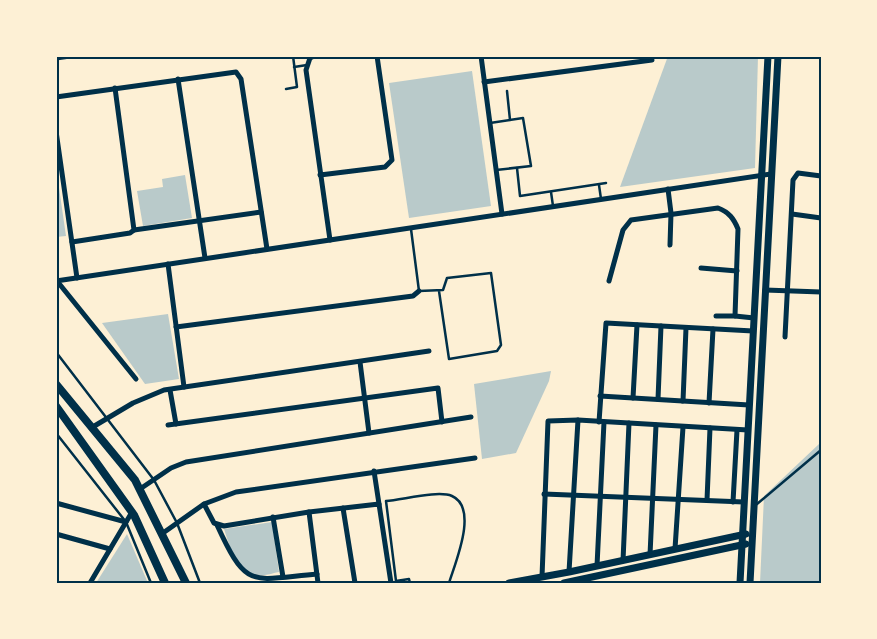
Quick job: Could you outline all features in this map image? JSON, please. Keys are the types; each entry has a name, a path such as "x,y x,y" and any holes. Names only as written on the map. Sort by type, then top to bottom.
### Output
{"main road":[{"path":"56,384 135,480 186,583"},
{"path":"56,406 132,512 165,583"}],"street":[{"path":"56,58 70,56"},
{"path":"314,56 310,58 307,65 330,240"},
{"path":"320,174 385,167 392,160 377,56"},
{"path":"481,56 502,214"},
{"path":"740,583 768,56"},
{"path":"750,583 778,56"},
{"path":"484,82 652,60"},
{"path":"56,97 233,71 239,74 266,249"},
{"path":"178,79 205,258"},
{"path":"115,88 134,230"},
{"path":"56,131 77,278"},
{"path":"785,337 796,175 802,173 821,176"},
{"path":"57,281 771,174"},
{"path":"668,189 671,213 670,245"},
{"path":"609,281 622,230 626,224 636,218 709,207 726,211 738,229 735,316"},
{"path":"72,242 199,219 261,212"},
{"path":"792,214 821,218"},
{"path":"168,264 184,387"},
{"path":"701,268 737,271"},
{"path":"57,281 136,379"},
{"path":"765,290 820,292"},
{"path":"176,327 413,296 419,291"},
{"path":"716,316 754,318"},
{"path":"597,566 600,496 600,396 605,325 753,331"},
{"path":"632,398 637,325"},
{"path":"658,400 661,326"},
{"path":"683,401 686,328"},
{"path":"709,402 713,329"},
{"path":"91,428 133,403 170,390 430,351"},
{"path":"360,362 369,433"},
{"path":"168,425 438,388 442,422"},
{"path":"170,390 176,424"},
{"path":"600,396 749,405"},
{"path":"140,489 186,462 471,417"},
{"path":"542,577 547,423 550,420 748,430"},
{"path":"569,572 578,420"},
{"path":"623,561 629,423"},
{"path":"650,555 656,425"},
{"path":"675,549 684,426"},
{"path":"707,500 710,428"},
{"path":"733,502 737,430"},
{"path":"162,533 204,504 236,492 475,458"},
{"path":"374,471 391,583"},
{"path":"544,494 744,502"},
{"path":"56,503 126,522"},
{"path":"204,504 217,525 237,566 248,575 261,580 317,574"},
{"path":"217,525 224,526 273,517 379,504"},
{"path":"343,508 355,583"},
{"path":"90,583 132,512"},
{"path":"309,512 318,583"},
{"path":"273,517 282,577"},
{"path":"509,583 752,533"},
{"path":"56,534 110,549"},
{"path":"564,583 752,543"},
{"path":"584,569 585,580"}],"lane":[{"path":"286,89 297,87 293,56"},
{"path":"294,67 307,65"},
{"path":"507,91 510,120"},
{"path":"490,123 523,118 531,166 496,170"},
{"path":"517,168 520,196 606,183"},
{"path":"599,184 601,199"},
{"path":"551,192 553,206"},
{"path":"411,227 419,291 439,290 445,287 447,278 492,273 500,348 493,352 449,359 439,290"},
{"path":"56,352 154,480 177,523 200,583"},
{"path":"56,433 126,522 151,583"},
{"path":"754,506 821,450"},
{"path":"410,583 409,579 396,581 386,501 442,495 452,496 459,501 464,511 465,521 449,583"}],"shaded area":[{"path":"668,56 758,56 755,168 620,187"},
{"path":"472,71 491,206 409,218 389,83"},
{"path":"56,167 66,236 56,237"},
{"path":"185,175 192,218 143,226 137,191 163,187 162,179"},
{"path":"168,314 179,379 145,384 102,323"},
{"path":"551,371 549,381 516,453 482,459 474,384"},
{"path":"821,433 821,583 760,583 764,496 819,444"},
{"path":"272,522 279,572 265,575 252,574 240,565 236,559 224,529"},
{"path":"127,534 148,583 96,583"}]}
